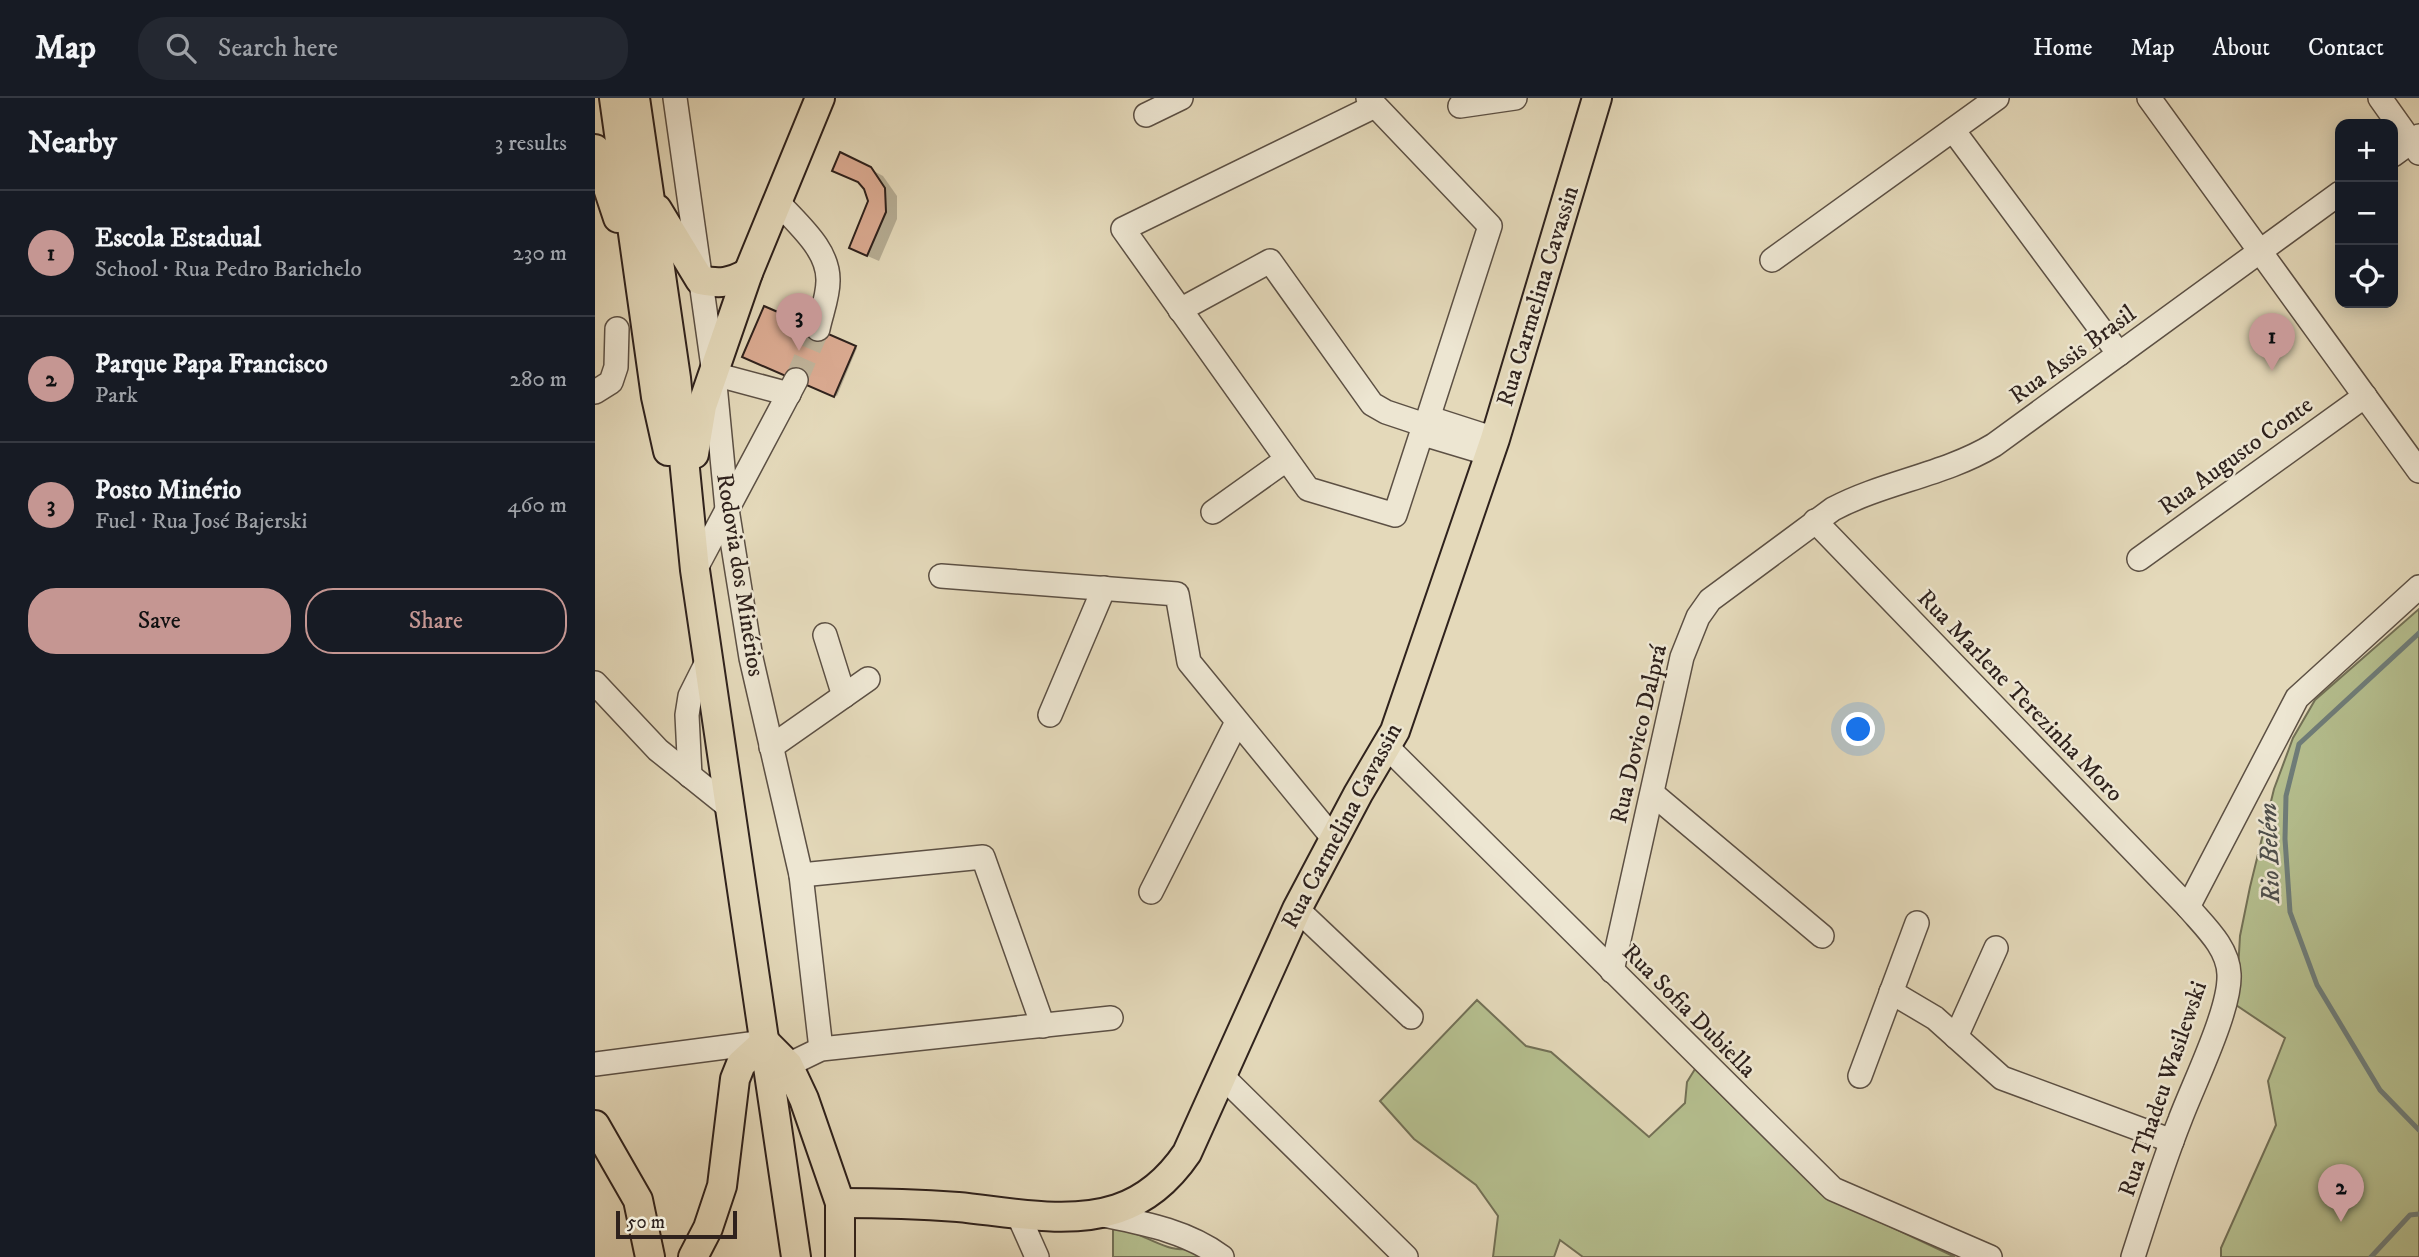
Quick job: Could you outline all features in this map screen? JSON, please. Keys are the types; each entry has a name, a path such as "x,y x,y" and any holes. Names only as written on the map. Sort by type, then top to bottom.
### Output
{"main road":[{"path":"688,507 697,428 714,374 748,273 820,98"},
{"name":"Rua Carmelina Cavassin","path":"840,1203 1059,1216 1098,1214 1143,1197 1176,1169 1197,1136 1297,909 1333,838 1387,747 1492,447 1597,98"},
{"name":"Rodovia dos Minérios","path":"615,102 649,196 664,372 796,1257"},
{"name":"Rodovia dos Minérios","path":"615,102 646,324 664,372 688,507 695,570"},
{"path":"595,149 639,280"},
{"path":"649,196 700,280 732,282 748,273"},
{"path":"664,372 714,374"},
{"path":"691,1253 708,1228 722,1186 735,1079 741,1065 765,1042 789,1065 804,1099 840,1203 841,1257"},
{"path":"595,1125 638,1200 650,1257"}],"street":[{"name":"Rodovia dos Minérios","path":"675,98 714,374 727,509 751,658 801,875 821,1049"},
{"path":"1146,115 1181,98"},
{"path":"1461,106 1515,98"},
{"path":"1772,260 1997,98"},
{"path":"2149,98 2419,471"},
{"path":"2380,98 2410,146"},
{"path":"1372,102 1490,226 1395,515 1313,492 1286,460 1122,229 1372,102"},
{"path":"1953,130 2119,354"},
{"name":"Rua Assis Brasil","path":"1815,521 1851,500 1974,457 2335,197"},
{"path":"777,201 820,250 827,267 828,283 818,329"},
{"path":"1180,310 1270,261 1372,404 1379,409 1492,447"},
{"path":"595,391 611,382 616,367 606,330 646,324"},
{"path":"695,570 793,387 714,374"},
{"name":"Rua Augusto Conte","path":"2139,559 2365,396"},
{"path":"1213,512 1286,460"},
{"name":"Rua Dovico Dalprá","path":"1612,971 1682,657 1698,617 1722,589 1815,521"},
{"name":"Rua Marlene Terezinha Moro","path":"1815,521 2188,907"},
{"path":"941,576 1177,594 1189,662 1333,838"},
{"path":"1050,715 1104,587"},
{"path":"2188,907 2297,698 2419,587"},
{"path":"825,635 844,696"},
{"path":"690,776 687,715 690,696 708,660"},
{"path":"771,747 868,679"},
{"path":"595,683 638,730 729,807"},
{"path":"1151,892 1237,722"},
{"name":"Rua Sofia Dubiella","path":"1387,747 1833,1189 1990,1257"},
{"path":"1653,794 1822,936"},
{"path":"801,875 983,857 1042,1026"},
{"name":"Rua Thadeu Wasilewski","path":"2133,1257 2172,1141 2222,1009 2229,974 2225,956 2215,938 2188,907"},
{"path":"1297,909 1411,1017"},
{"path":"1860,1076 1917,923"},
{"path":"1956,1037 1996,948"},
{"path":"1891,992 1935,1018 2002,1078 2172,1141"},
{"path":"789,1065 821,1049 1111,1018"},
{"path":"595,1064 765,1042"},
{"path":"1222,1076 1406,1257"},
{"path":"1017,1212 1037,1257"},
{"path":"1098,1214 1174,1231 1200,1242 1222,1257"}],"green space":[{"path":"2419,609 2419,1257 2221,1257 2221,1248 2276,1125 2268,1081 2285,1038 2236,1005 2240,936 2274,789 2293,738 2315,700"},
{"path":"1477,1000 1526,1046 1551,1052 1649,1137 1685,1103 1687,1082 1695,1069 1821,1194 1955,1257 1583,1257 1560,1240 1554,1257 1493,1257 1498,1216 1476,1185 1414,1139 1380,1101"},
{"path":"1113,1229 1136,1234 1174,1249 1199,1251 1212,1257 1113,1257"}],"building":[{"path":"840,152 871,167 885,188 886,212 867,256 849,248 868,201 858,182 832,171"},
{"path":"764,306 856,346 834,397 742,357"}],"waterway":[{"name":"Rio Belém","path":"2419,633 2299,744 2286,796 2285,839 2290,912 2317,985 2380,1090 2419,1130"},
{"path":"2371,1257 2410,1215 2419,1214"}],"tunnel":[{"path":"796,380 818,329"}],"place":[{"name":"Posto Minério","path":"799,351"},
{"name":"Escola Estadual","path":"2272,371"},
{"name":"Parque Papa Francisco","path":"2341,1222"}]}
